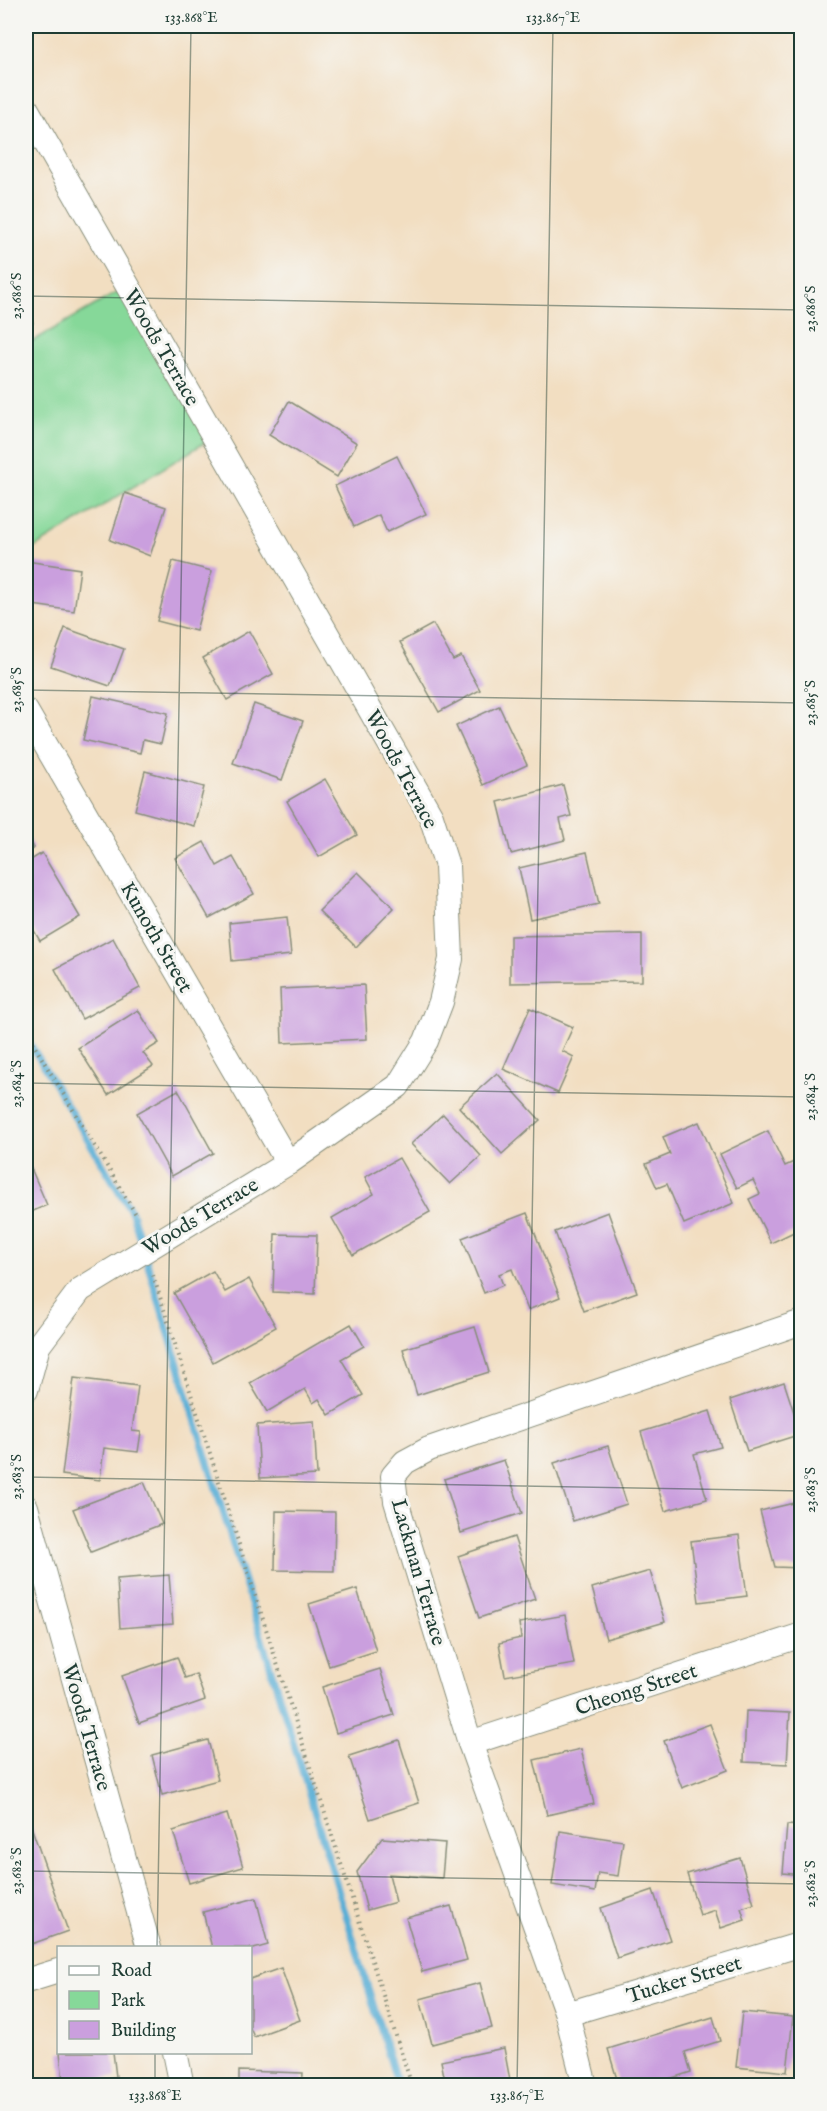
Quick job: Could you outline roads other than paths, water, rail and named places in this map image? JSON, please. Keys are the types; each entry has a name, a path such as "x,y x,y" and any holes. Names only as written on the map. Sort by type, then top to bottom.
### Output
{"street":[{"name":"Woods Terrace","path":"26,108 431,816 447,866 451,958 441,1002 426,1041 398,1086 288,1163 80,1290 38,1346 26,1390"},
{"name":"Kunoth Street","path":"26,711 288,1163"},
{"name":"Lackman Terrace","path":"585,2085 567,2014 470,1743 396,1501 393,1476 405,1462 429,1449 801,1322"},
{"name":"Woods Terrace","path":"26,1507 146,1946"},
{"name":"Cheong Street","path":"470,1743 801,1635"},
{"name":"Tucker Street","path":"567,2014 801,1944"},
{"path":"26,1981 57,1971"},
{"path":"175,2054 182,2085"}],"waterway":[{"path":"26,1037 132,1213 398,2086"}]}
